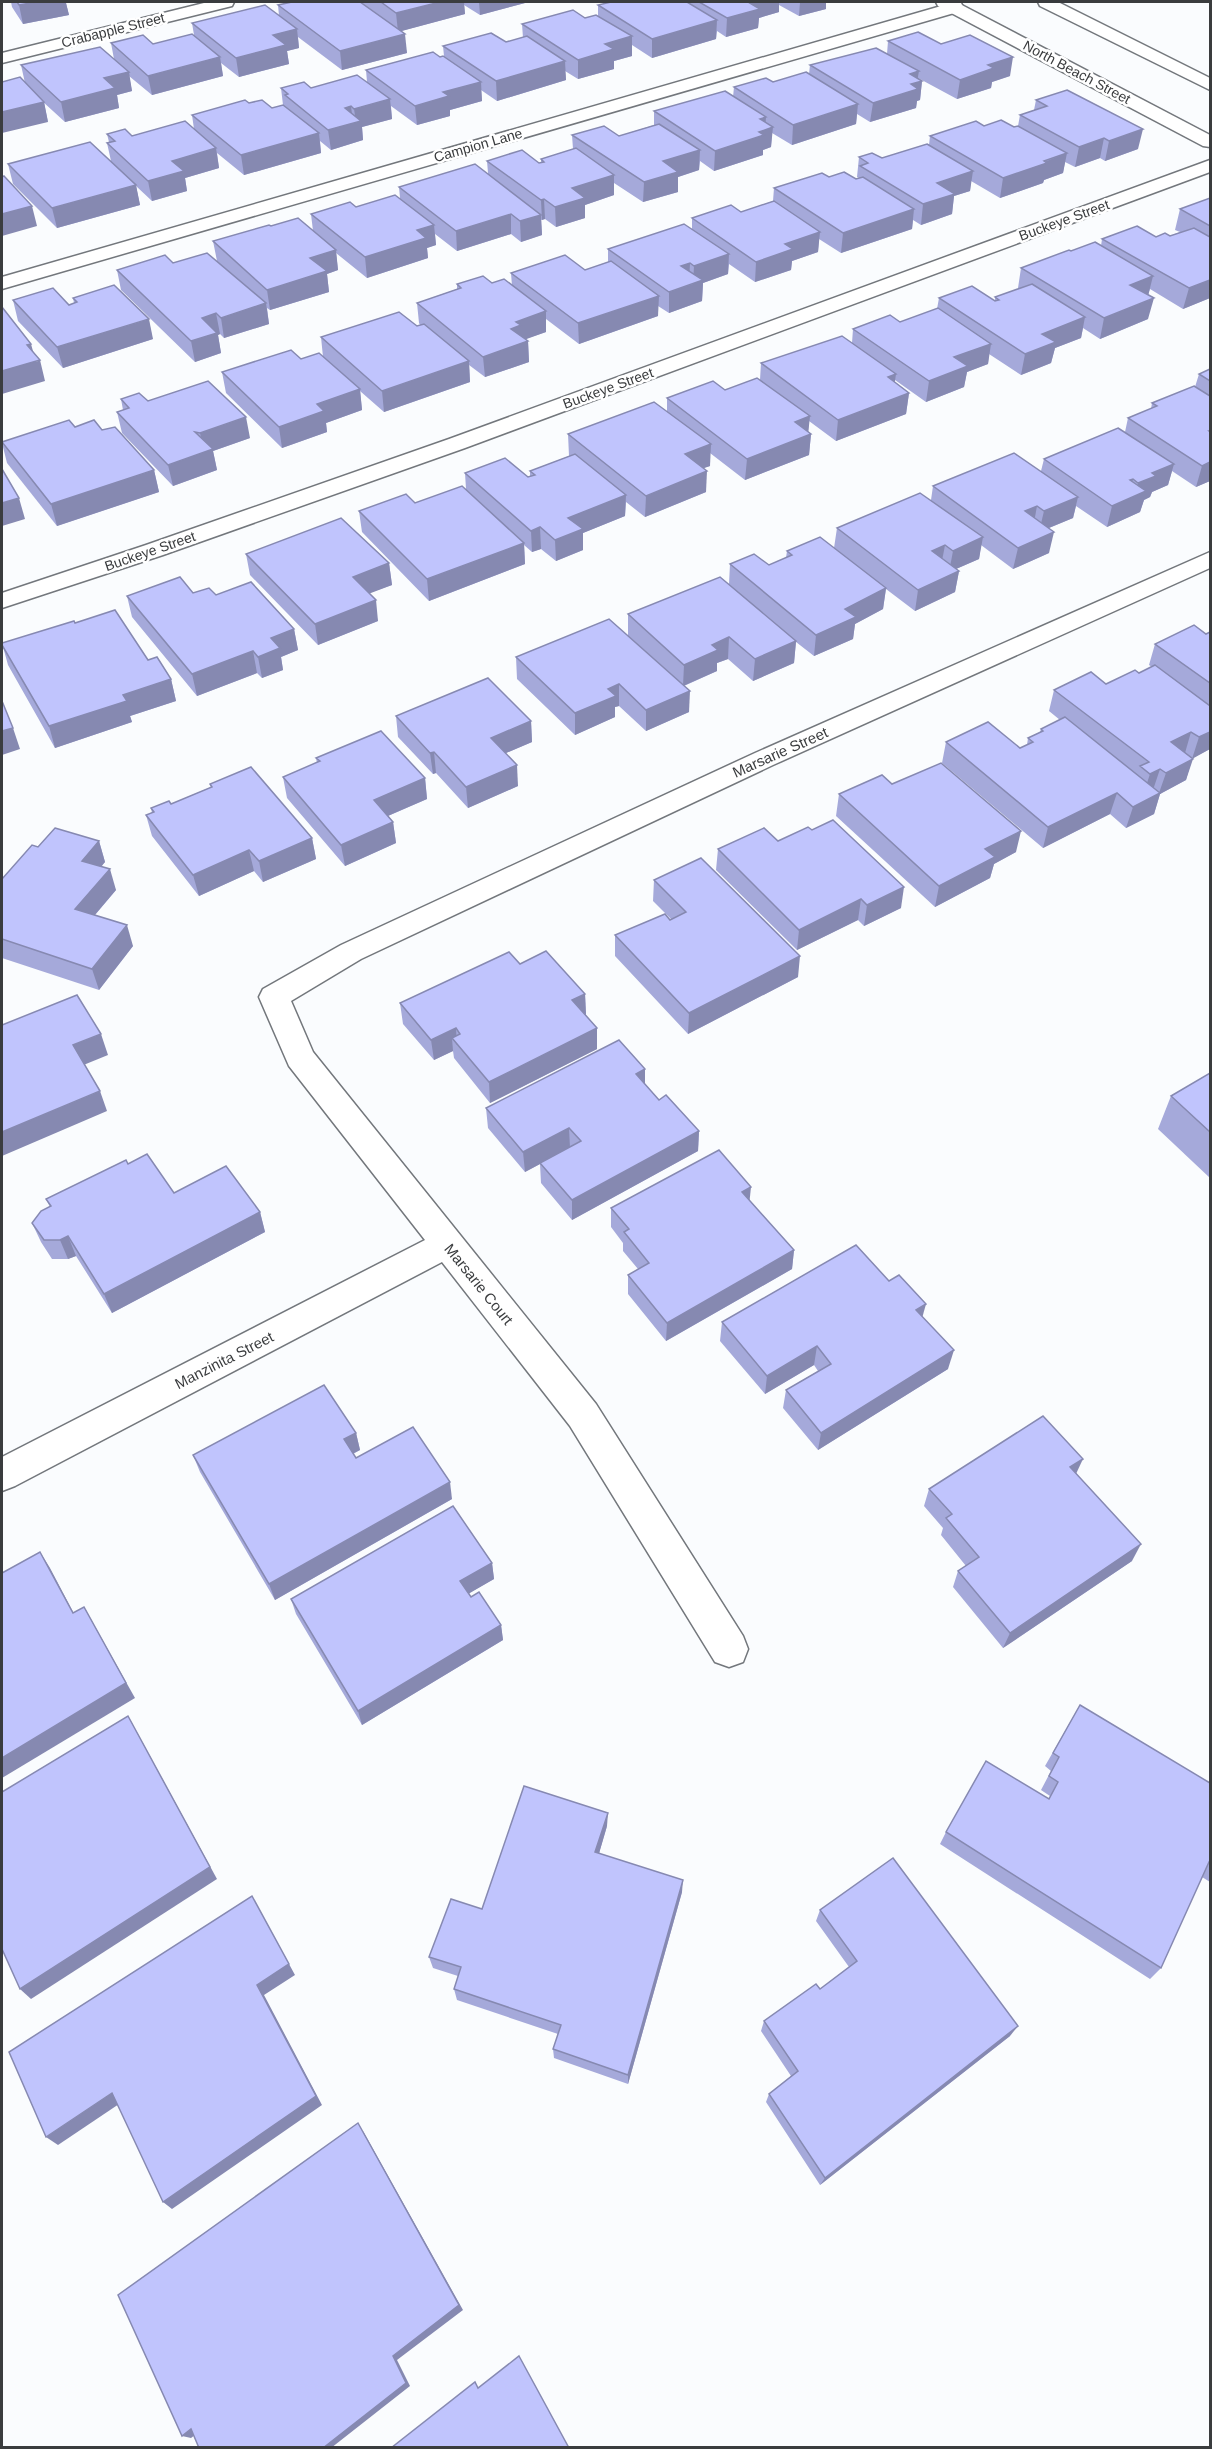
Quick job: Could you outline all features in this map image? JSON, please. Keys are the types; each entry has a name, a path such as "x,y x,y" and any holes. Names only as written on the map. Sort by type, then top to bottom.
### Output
{"street":[{"name":"Crabapple Street","path":"2,58 203,4 226,2"},
{"path":"1046,2 1210,85"},
{"name":"North Beach Street","path":"949,4 1210,142"},
{"name":"Campion Lane","path":"2,283 949,4"},
{"name":"Buckeye Street","path":"2,601 110,566 490,432 1210,166"},
{"name":"Marsarie Street","path":"351,952 764,759 1210,559"},
{"name":"Marsarie Court","path":"351,952 274,997 300,1058 583,1415 729,1649"},
{"name":"Manzinita Street","path":"2,1475 447,1244"}],"building":[{"path":"17,2 36,2 19,5"},
{"path":"292,2 360,2 405,34 340,51 278,5"},
{"path":"381,2 440,2 396,13"},
{"path":"611,2 687,2 717,20 652,39 598,5"},
{"path":"699,2 748,2 760,9 727,18"},
{"path":"265,5 297,29 273,35 286,45 236,58 192,23"},
{"path":"573,10 585,18 596,15 632,36 605,44 614,49 578,60 522,24"},
{"path":"918,32 941,44 970,35 1013,57 988,65 994,68 960,80 888,41"},
{"path":"491,33 506,42 527,36 565,61 496,81 443,46"},
{"path":"192,34 220,57 148,76 111,43 143,35 153,44"},
{"path":"100,47 129,72 104,78 115,88 61,102 21,65"},
{"path":"876,48 919,71 910,74 922,81 911,84 918,89 873,103 810,65"},
{"path":"433,52 440,57 443,56 481,82 443,92 449,96 415,106 366,70"},
{"path":"806,72 858,104 793,125 734,87 766,78 773,82"},
{"path":"357,75 390,99 354,109 351,106 345,108 361,121 328,130 285,95 288,94 281,88 304,82 311,88"},
{"path":"20,77 44,102 2,112 2,82"},
{"path":"1067,90 1143,129 1109,141 1104,138 1079,147 1020,115 1047,106 1036,100"},
{"path":"725,91 766,117 760,119 773,127 759,132 764,135 715,151 654,111"},
{"path":"245,100 249,103 262,100 272,108 283,105 319,133 241,155 192,115"},
{"path":"1001,120 1014,127 1018,126 1067,153 1044,161 1047,163 1003,178 930,136 976,121 984,126"},
{"path":"185,121 216,148 172,161 184,171 148,181 107,143 115,141 107,134 125,129 132,136"},
{"path":"659,124 700,150 663,161 678,172 644,182 572,135 604,126 619,136"},
{"path":"90,142 136,185 52,208 8,164"},
{"path":"927,144 973,171 937,183 955,194 923,204 860,166 868,163 859,157 872,153 882,158"},
{"path":"576,148 614,175 572,188 585,198 555,207 544,199 541,200 487,161 522,150 539,163 544,162 541,159"},
{"path":"475,164 541,215 520,221 511,214 456,231 399,187"},
{"path":"844,172 856,179 863,177 914,209 843,233 774,188 822,173 829,177"},
{"path":"4,176 32,206 2,214 2,177"},
{"path":"395,195 434,225 417,230 426,238 365,257 311,214 350,202 356,207"},
{"path":"1210,198 1210,226 1180,209"},
{"path":"774,201 820,232 785,244 793,249 756,262 692,218 731,205 741,212"},
{"path":"298,218 336,250 310,258 327,271 267,290 213,241 269,225"},
{"path":"684,224 729,254 694,266 690,263 681,266 703,280 669,292 608,249"},
{"path":"1137,226 1156,237 1165,233 1170,236 1194,228 1210,237 1210,280 1189,288 1102,239"},
{"path":"1095,242 1153,276 1130,285 1154,298 1104,318 1021,268"},
{"path":"207,253 266,303 221,318 216,313 202,318 217,333 191,341 117,270 165,255 173,263"},
{"path":"565,255 585,270 611,261 659,296 578,323 511,273"},
{"path":"483,276 492,283 504,279 546,311 516,322 521,325 511,329 528,341 483,357 417,303 461,288 457,284"},
{"path":"1032,284 1085,317 1042,334 1056,342 1025,354 939,298 972,286 995,301 999,300 995,297"},
{"path":"114,285 149,319 57,347 13,300 53,288 69,305 77,302 73,298"},
{"path":"2,307 31,344 27,345 40,360 2,371"},
{"path":"938,308 991,344 954,357 968,366 929,381 853,329 890,315 900,322"},
{"path":"399,312 417,326 424,324 469,361 382,391 321,337"},
{"path":"842,336 896,374 888,377 909,393 838,420 761,363"},
{"path":"291,350 301,359 319,353 360,389 317,404 324,411 279,427 222,372"},
{"path":"1210,369 1210,381 1199,374"},
{"path":"757,378 810,416 795,422 811,434 747,459 667,398 713,381 725,390"},
{"path":"208,381 246,417 200,433 195,432 213,449 168,465 117,412 129,408 121,399 139,393 148,401"},
{"path":"1194,386 1210,396 1210,462 1202,466 1128,418 1157,406 1152,403"},
{"path":"654,402 711,444 685,454 707,471 646,496 568,434"},
{"path":"69,420 75,427 94,420 102,430 115,427 154,470 51,504 2,442"},
{"path":"1118,428 1174,464 1152,473 1156,476 1138,483 1133,479 1130,480 1146,491 1112,506 1044,459"},
{"path":"1014,453 1078,497 1044,511 1037,506 1025,511 1054,532 1018,548 933,486"},
{"path":"575,454 626,495 568,518 583,529 555,540 540,527 531,531 465,473 505,458 528,477 535,475 530,471"},
{"path":"2,469 19,498 2,503"},
{"path":"462,486 524,543 427,579 359,511 406,494 415,503"},
{"path":"920,493 983,537 953,551 945,545 932,551 959,571 918,590 837,528"},
{"path":"341,518 389,563 353,577 376,600 315,624 246,554"},
{"path":"820,537 886,588 845,609 856,617 816,635 730,564 754,554 769,565 792,555 787,551"},
{"path":"180,577 193,593 209,588 216,595 251,582 294,629 271,638 280,648 258,657 253,651 192,674 127,596"},
{"path":"720,577 796,641 755,659 729,637 712,645 718,650 684,665 628,614"},
{"path":"115,610 148,660 157,657 171,679 123,695 127,701 49,726 2,643"},
{"path":"609,619 690,691 646,710 619,684 608,689 616,696 575,713 516,657"},
{"path":"1194,625 1206,634 1210,632 1210,683 1155,644"},
{"path":"1155,665 1210,706 1210,732 1199,737 1191,732 1171,742 1193,759 1166,773 1160,769 1150,774 1140,766 1149,762 1054,690 1091,672 1106,684 1135,670 1139,673"},
{"path":"488,678 531,721 491,738 517,765 466,787 396,716"},
{"path":"2,701 13,728 2,731"},
{"path":"1065,717 1160,793 1133,807 1117,793 1048,827 946,742 988,722 1020,748 1033,742 1028,738 1043,731 1041,729"},
{"path":"381,731 425,778 374,800 393,822 341,845 283,777 320,761 316,758"},
{"path":"941,763 1021,831 985,849 995,857 939,886 839,794 882,775 892,784"},
{"path":"251,767 312,838 259,861 249,850 193,875 146,815 154,812 151,808 169,801 171,804"},
{"path":"833,820 904,887 867,905 861,899 799,930 718,849 764,828 778,841 808,827 812,830"},
{"path":"55,828 99,841 82,861 110,869 75,909 127,925 92,969 2,939 2,879 32,845 38,847"},
{"path":"701,858 800,956 689,1013 615,935 665,914 670,920 686,912 654,880"},
{"path":"546,951 585,994 572,1000 597,1028 489,1082 452,1038 460,1034 456,1028 431,1040 400,1003 509,952 520,964"},
{"path":"77,995 101,1034 73,1045 100,1091 2,1132 2,1025"},
{"path":"619,1040 645,1069 636,1074 659,1100 666,1095 699,1131 572,1200 540,1163 581,1141 569,1128 523,1152 486,1108"},
{"path":"1210,1073 1210,1132 1171,1096"},
{"path":"719,1150 751,1187 742,1192 794,1250 667,1323 628,1275 649,1263 624,1232 629,1229 611,1208"},
{"path":"147,1154 174,1193 226,1166 260,1212 104,1294 68,1236 60,1240 44,1240 32,1223 41,1211 51,1206 46,1199 126,1160 128,1164"},
{"path":"856,1245 889,1281 899,1275 926,1304 916,1310 954,1350 821,1433 786,1390 831,1364 817,1346 767,1376 722,1322"},
{"path":"324,1385 356,1433 344,1439 356,1458 413,1427 450,1482 269,1584 193,1455"},
{"path":"1043,1416 1083,1459 1070,1467 1141,1544 1010,1633 958,1571 979,1557 946,1518 952,1514 929,1489"},
{"path":"453,1506 492,1563 460,1581 471,1597 479,1592 501,1625 358,1711 291,1599"},
{"path":"40,1552 73,1613 84,1607 126,1683 2,1758 2,1573"},
{"path":"1080,1705 1210,1783 1210,1863 1161,1968 946,1832 986,1761 1049,1799 1058,1782 1049,1776 1059,1757 1053,1753"},
{"path":"128,1716 210,1867 20,1989 2,1949 2,1792"},
{"path":"524,1786 608,1813 595,1852 683,1880 628,2075 553,2049 561,2025 454,1989 461,1967 429,1957 451,1899 482,1909"},
{"path":"893,1858 1018,2026 825,2178 769,2094 798,2071 764,2021 816,1984 820,1989 857,1961 820,1910"},
{"path":"252,1896 289,1964 257,1985 316,2096 163,2202 112,2093 46,2137 9,2052"},
{"path":"358,2123 459,2305 393,2356 406,2383 323,2448 199,2448 191,2429 182,2436 118,2295"},
{"path":"519,2356 569,2448 391,2448 475,2382 478,2388"}]}
